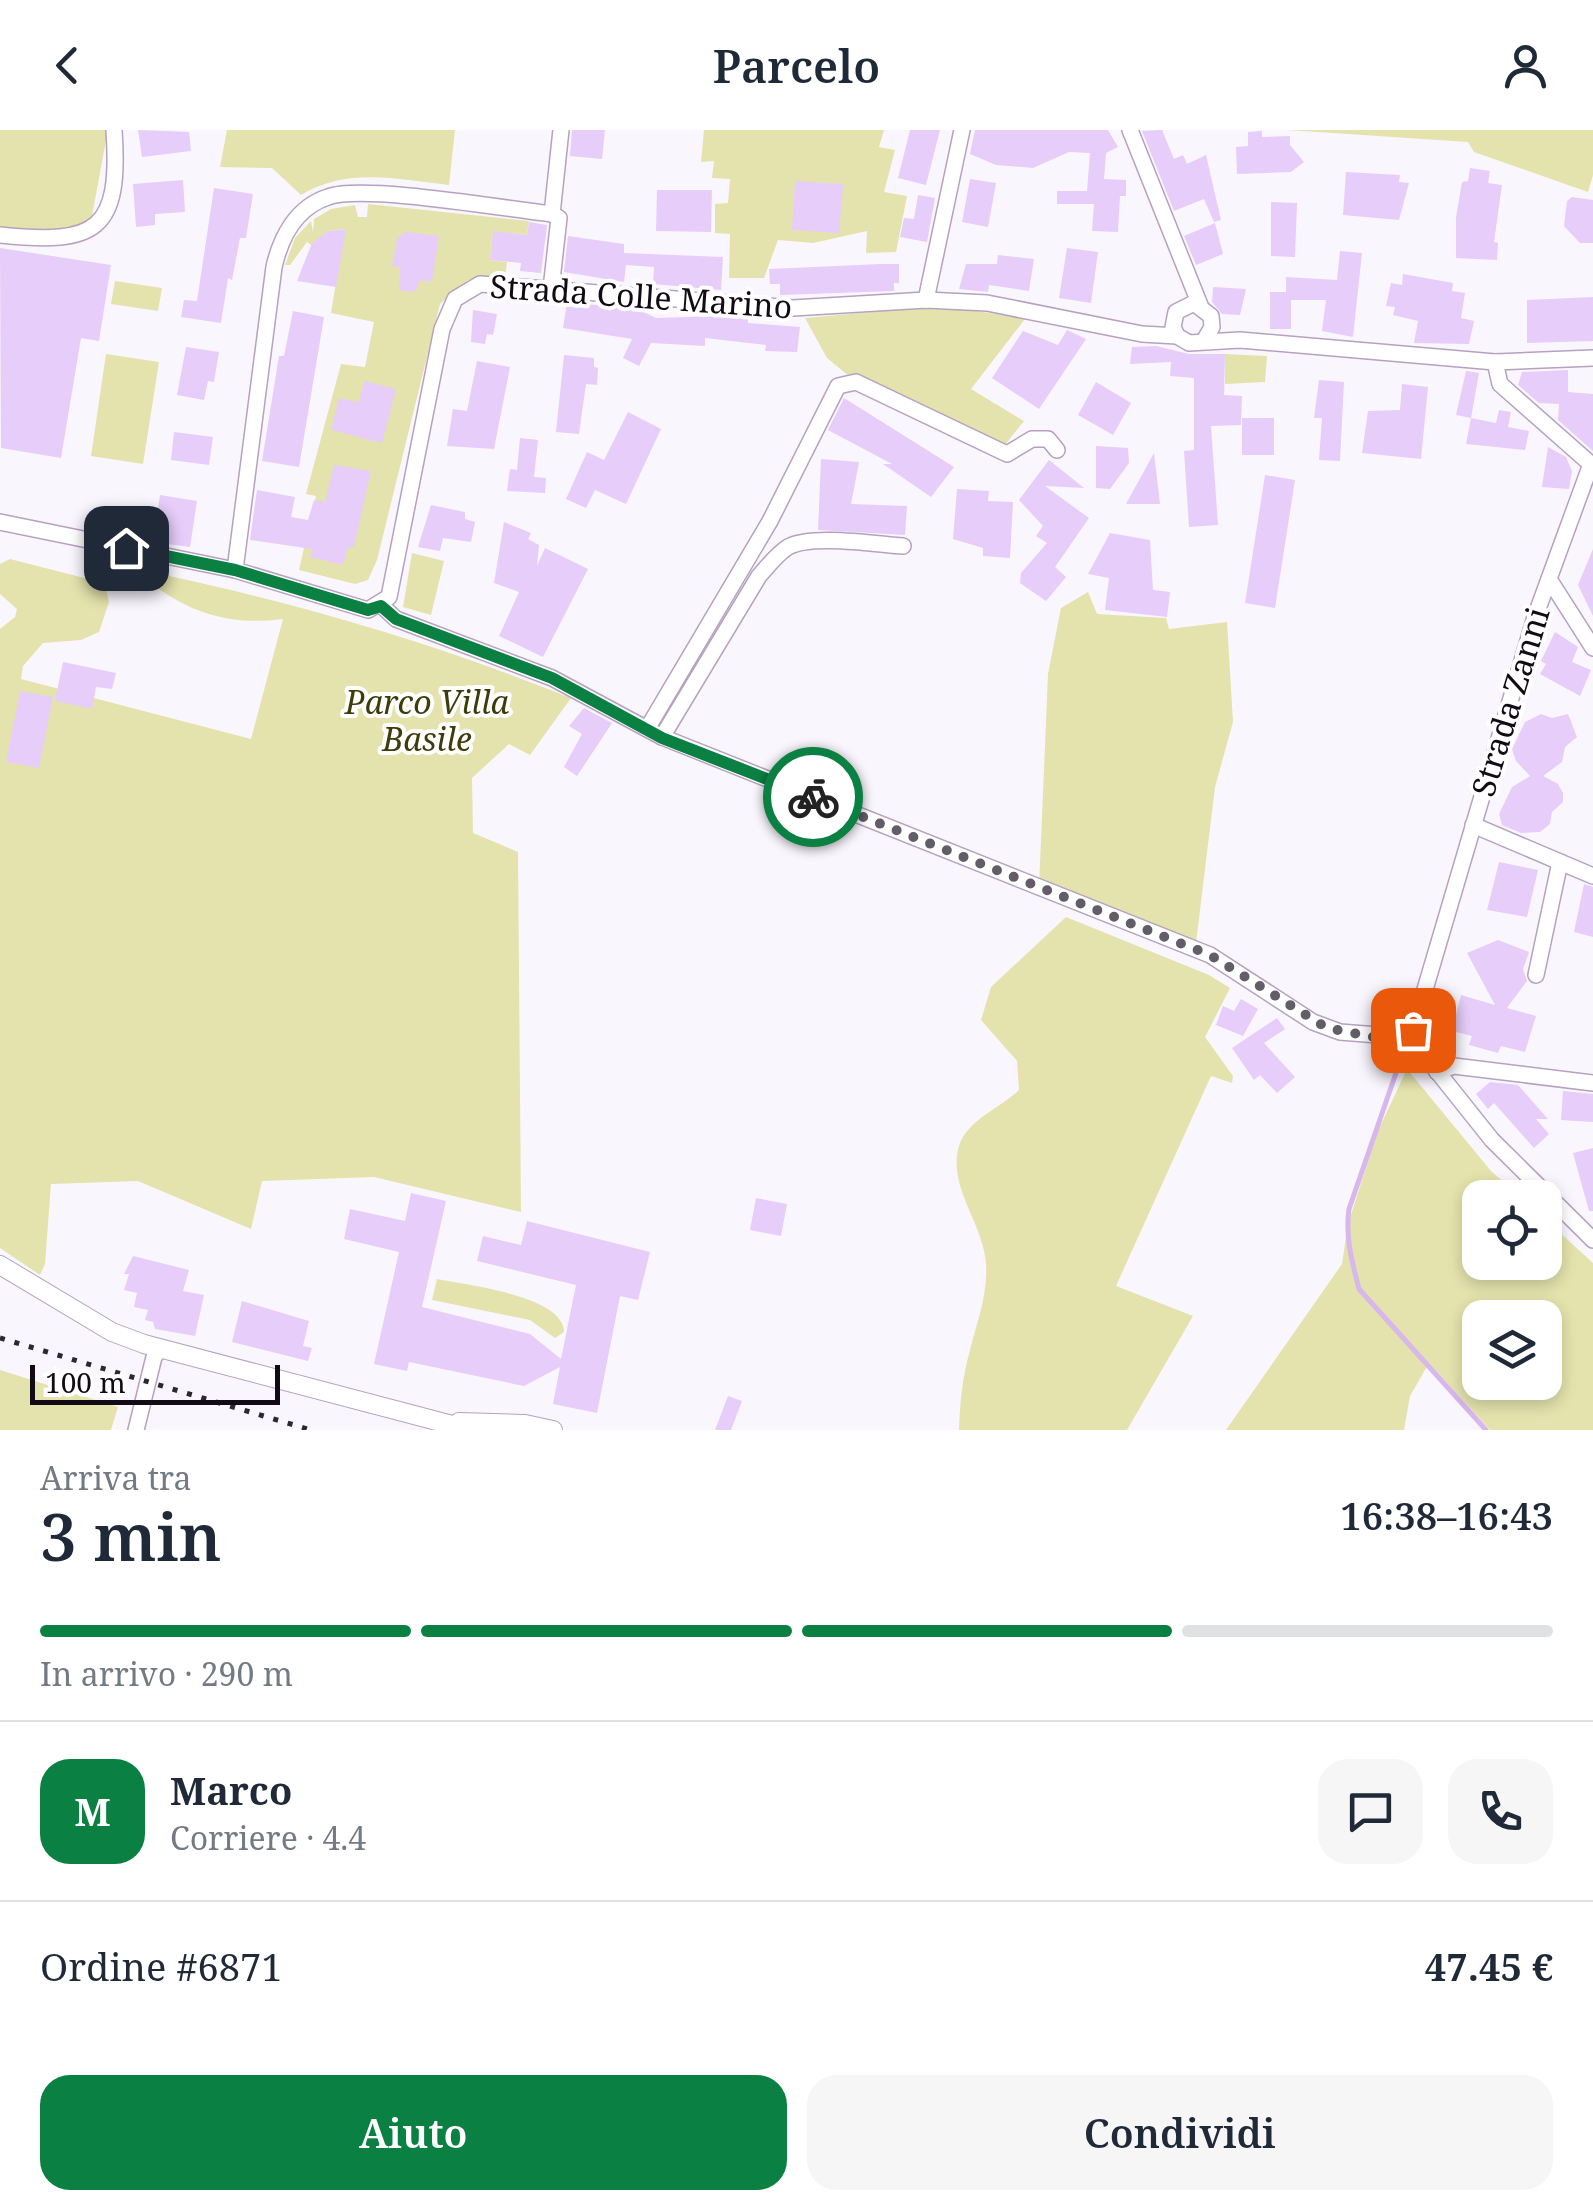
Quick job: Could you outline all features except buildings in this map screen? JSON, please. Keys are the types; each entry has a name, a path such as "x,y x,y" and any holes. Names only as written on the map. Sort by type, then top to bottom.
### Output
{"street":[{"path":"0,234 56,240 91,228 108,212 118,178 114,130"},
{"path":"552,214 561,130"},
{"path":"926,300 962,130"},
{"path":"1130,130 1200,304 1208,310 1212,323 1205,339"},
{"path":"235,570 274,267 294,220 316,202 350,192 552,214 558,218 550,289"},
{"name":"Strada Colle Marino","path":"381,606 389,597 442,329 451,307 466,290 480,284 792,308 926,300 987,304 1142,334 1178,336"},
{"path":"1200,304 1184,305 1176,312 1173,327 1178,336 1190,343 1205,339 1240,340 1495,362 1593,358"},
{"path":"1212,323 1240,340"},
{"path":"1495,362 1500,384 1592,465"},
{"path":"655,734 838,386 856,382 1007,454 1032,439 1048,440 1057,450"},
{"name":"Strada Zanni","path":"1411,1038 1550,580 1592,465"},
{"path":"0,522 235,570 368,610 381,606 396,619 552,678 655,734 1210,955 1313,1022 1340,1032 1411,1038 1492,1140 1593,1240"},
{"path":"655,734 758,576 774,558 792,545 816,542 902,546"},
{"name":"Strada Zanni","path":"1550,580 1593,648"},
{"name":"Strada Zanni","path":"1473,825 1593,876"},
{"path":"1536,975 1560,862"},
{"path":"1437,1072 1454,1066 1593,1083"},
{"path":"0,1265 112,1332 157,1352 472,1430"},
{"path":"136,1430 157,1352"},
{"path":"448,1422 525,1424 554,1430"}],"green space":[{"path":"0,130 108,130 91,221 80,230 0,231"},
{"path":"227,130 455,130 449,185 354,178 318,186 301,195 272,168 220,167"},
{"path":"704,130 884,130 879,147 895,150 884,192 907,196 896,252 866,253 867,231 813,243 778,240 764,278 729,278 730,234 715,233 715,204 728,203 730,179 712,178 714,161 701,162"},
{"path":"1288,130 1593,130 1593,175 1588,192 1474,152 1468,142"},
{"path":"368,204 529,221 527,235 493,232 490,260 507,262 505,278 468,280 440,304 377,560 368,580 355,584 299,570 316,496 306,494 341,364 365,367 374,322 331,313 345,229 328,231 311,245 307,242 290,265 285,265 295,238 311,221 313,232 314,219 331,209 355,205 358,217 367,217"},
{"path":"115,281 162,288 158,311 111,304"},
{"path":"915,308 971,310 1025,319 971,389 1024,421 1000,451 856,382 827,358 805,318"},
{"path":"106,354 159,362 143,464 91,456"},
{"path":"1225,354 1267,356 1265,382 1225,384"},
{"path":"412,553 444,561 431,615 403,607"},
{"name":"Parco Villa Basile","path":"10,559 92,580 106,589 109,602 99,632 81,640 43,643 23,666 21,679 251,739 283,619 245,620 210,614 178,601 147,580 160,574 317,612 470,660 571,698 530,755 509,744 472,778 473,833 518,852 521,1212 374,1177 262,1181 251,1229 138,1181 51,1184 45,1264 40,1275 0,1248 0,629 15,617 17,609 0,594 0,564"},
{"path":"1088,592 1097,614 1166,618 1169,629 1227,622 1233,722 1215,787 1196,943 1039,887 1048,674 1061,608"},
{"path":"1066,917 1209,975 1230,988 1205,1037 1233,1076 1232,1083 1211,1076 1116,1286 1193,1316 1127,1430 959,1430 965,1373 983,1299 986,1264 958,1176 959,1146 976,1122 1019,1090 1017,1061 981,1020 991,987"},
{"path":"1407,1069 1501,1180 1462,1180 1462,1280 1562,1280 1562,1235 1593,1263 1593,1430 1490,1430 1463,1400 1562,1400 1562,1300 1462,1300 1462,1399 1429,1363 1410,1396 1404,1430 1226,1430 1342,1264 1348,1224 1377,1133"},
{"path":"437,1279 532,1301 560,1320 564,1332 555,1338 530,1320 432,1300"},
{"path":"0,1370 118,1407 111,1430 0,1430"}],"waterway":[{"path":"1397,1070 1349,1209 1354,1269 1359,1289 1486,1430"}],"railway":[{"path":"0,1338 311,1430"}],"way so far":[{"path":"813,797 1210,955 1327,1028 1403,1038 1413,1030"}],"route":[{"path":"126,548 235,570 368,610 381,606 396,619 552,678 662,738 813,797"}]}
